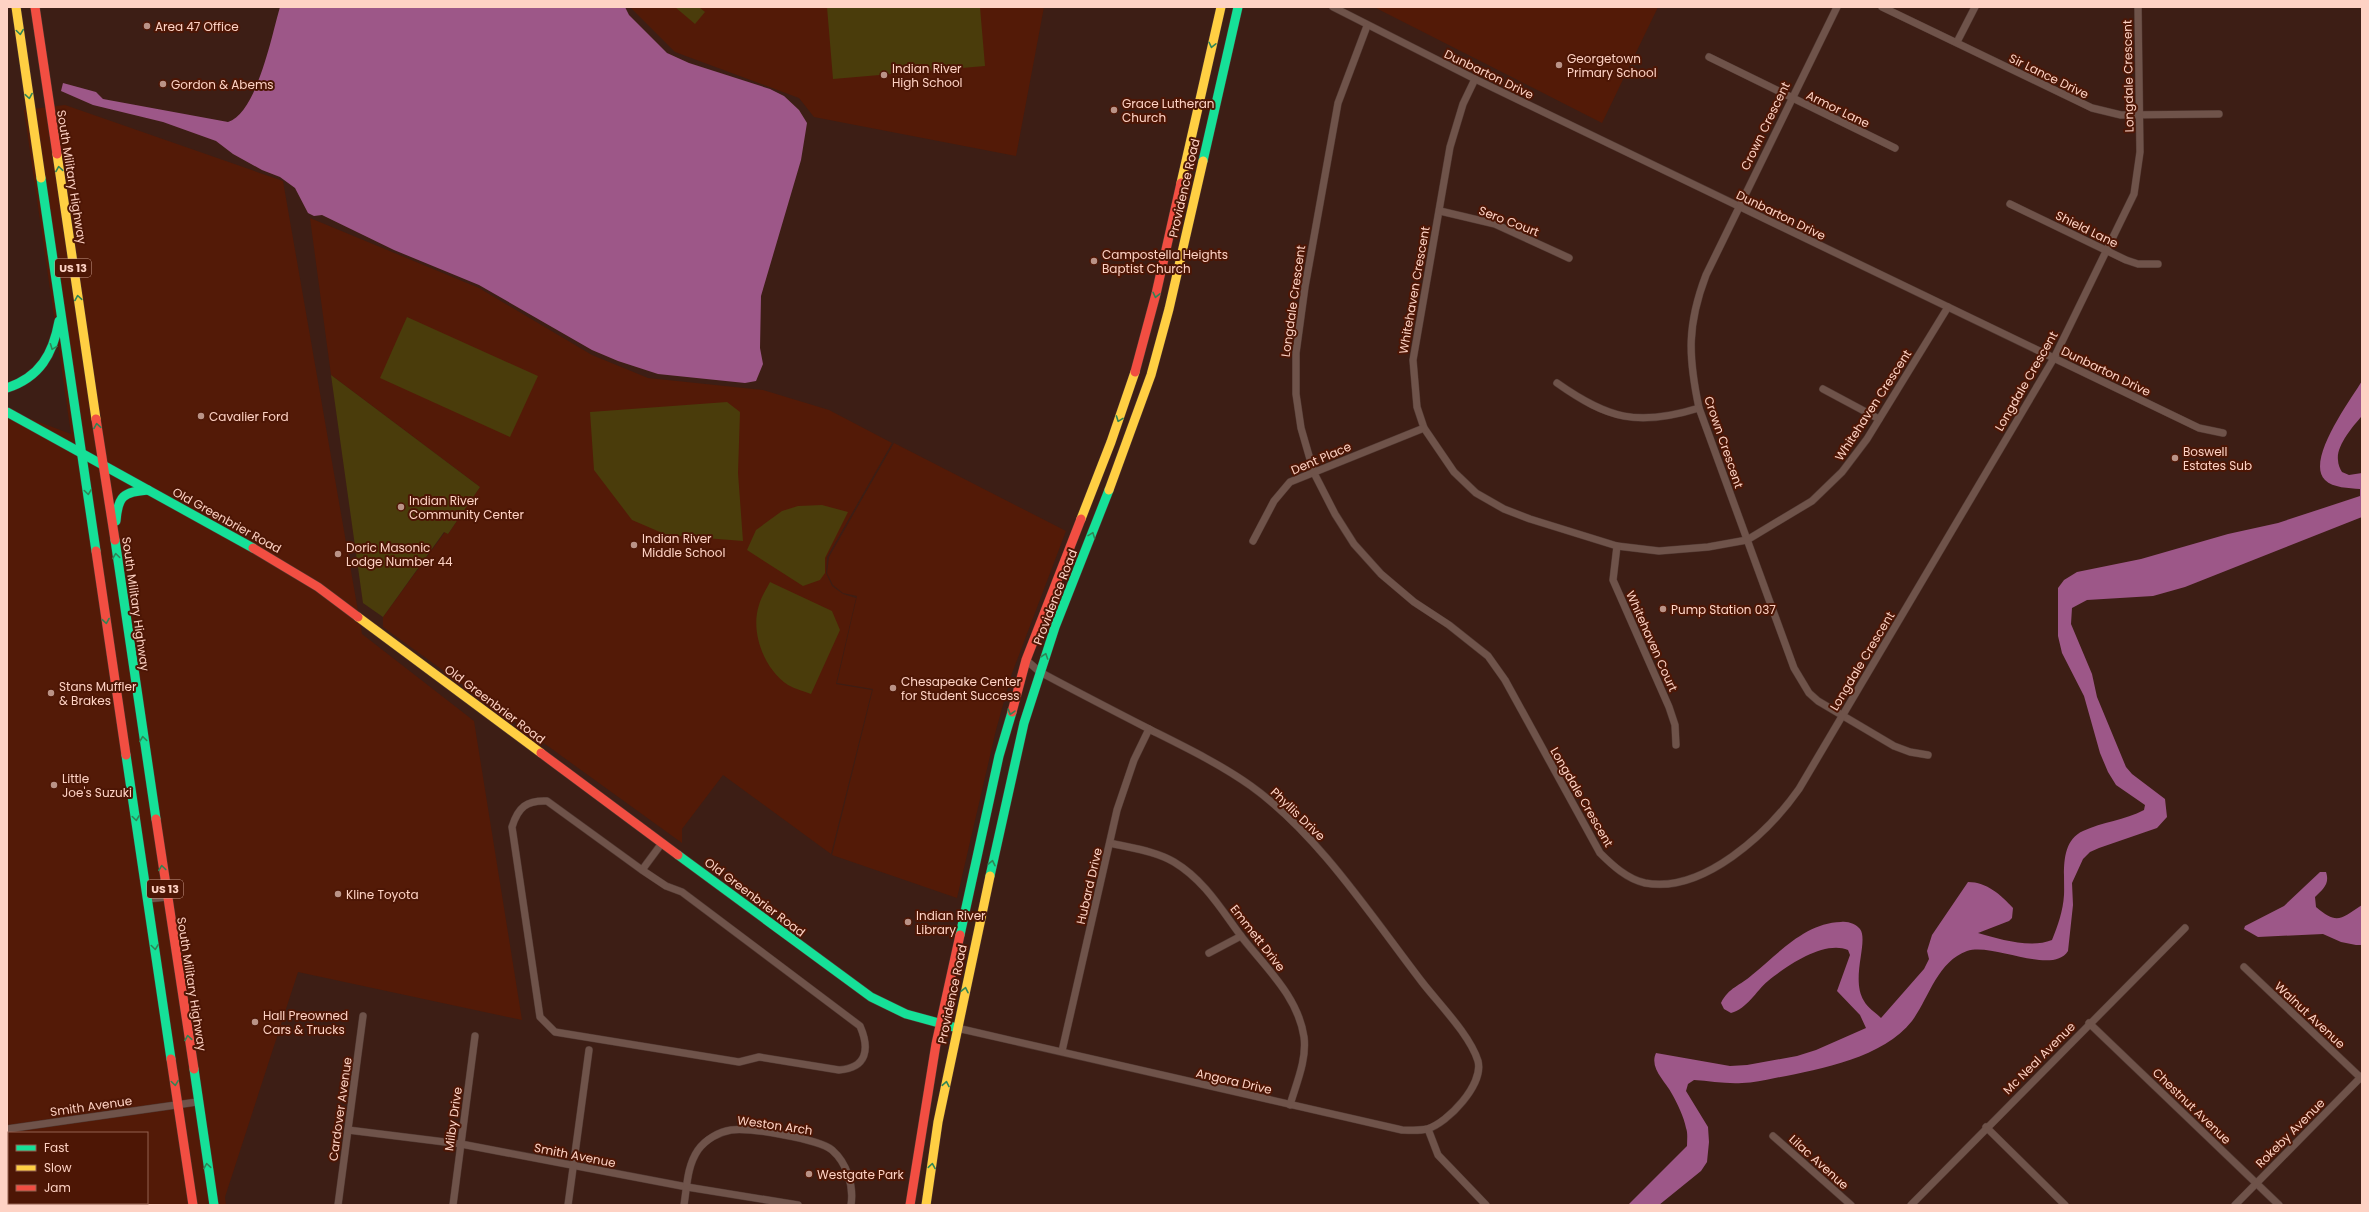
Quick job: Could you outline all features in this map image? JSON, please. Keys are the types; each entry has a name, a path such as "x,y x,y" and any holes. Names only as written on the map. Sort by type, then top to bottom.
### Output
{"main road":[{"name":"US 13","path":"16,7 193,1205"},
{"name":"South Military Highway","path":"35,7 197,1102 214,1205"},
{"name":"Providence Road","path":"910,1205 922,1123 940,1025 998,756 1026,660 1111,442 1137,364 1157,288 1221,7"},
{"name":"Providence Road","path":"926,1205 938,1122 1016,756 1040,672 1129,438 1151,375 1170,303 1238,7"},
{"path":"24,57 42,54"},
{"path":"7,388 20,385 42,368 57,336 61,309"},
{"name":"Old Greenbrier Road","path":"7,412 268,556 318,587 858,989 886,1007 903,1014 940,1025 957,1028"},
{"path":"113,531 116,522 117,503 122,496 132,490 148,490"}],"street":[{"name":"Dunbarton Drive","path":"1334,7 1367,26 1475,80 2199,428 2223,433"},
{"name":"Crown Crescent","path":"1837,7 1790,98 1706,275 1696,301 1691,328 1693,375 1699,408 1794,668 1809,692 1818,701 1894,746 1910,752 1928,755"},
{"name":"Sir Lance Drive","path":"1882,7 1957,42 2079,104 2106,112 2140,114 2219,114"},
{"path":"1957,42 1975,7"},
{"name":"Longdale Crescent","path":"1367,26 1349,70 1331,136 1296,353 1296,394 1301,428 1314,473 1334,514 1350,538 1380,574 1414,602 1449,625 1488,656 1506,680 1600,853 1613,866 1632,878 1643,883 1659,885 1683,881 1714,867 1746,846 1783,811 1799,790 2054,358 2128,208 2138,181 2140,114 2138,7"},
{"name":"Armor Lane","path":"1709,57 1894,148"},
{"name":"Whitehaven Crescent","path":"1475,80 1463,104 1455,130 1413,360 1417,407 1424,428 1454,472 1476,493 1504,509 1530,519 1618,546 1659,551 1708,547 1747,540 1812,501 1828,488 1853,458 1879,419 1948,307"},
{"name":"Shield Lane","path":"2010,204 2107,251 2138,264 2158,264"},
{"name":"Sero Court","path":"1440,211 1495,224 1569,258"},
{"path":"1557,383 1582,401 1602,411 1627,416 1672,416 1699,408"},
{"path":"1823,389 1879,419"},
{"name":"Dent Place","path":"1253,541 1274,501 1290,482 1424,428"},
{"name":"Whitehaven Court","path":"1618,546 1613,580 1669,707 1674,725 1676,745"},
{"name":"Phyllis Drive","path":"1026,660 1040,672 1207,758 1252,786 1317,847 1453,1021 1473,1050 1478,1068"},
{"name":"Hubard Drive","path":"1062,1051 1123,787 1149,729"},
{"path":"535,800 547,801 642,870 666,886 682,892 860,1026 866,1040 865,1054 857,1066 849,1070 839,1070 759,1057 739,1062 555,1032 544,1023 540,1017 512,827 515,815 523,806 535,800"},
{"path":"642,870 662,843"},
{"name":"Emmett Drive","path":"1110,843 1155,854 1173,861 1192,875 1208,891 1241,936 1281,985 1296,1010 1301,1025 1304,1053 1290,1105"},
{"path":"148,899 167,897"},
{"name":"Mc Neal Avenue","path":"1911,1205 1986,1127 2185,928"},
{"path":"1209,953 1241,936"},
{"name":"Walnut Avenue","path":"2244,967 2361,1078"},
{"name":"Cardover Avenue","path":"338,1205 363,1016"},
{"name":"Chestnut Avenue","path":"2089,1023 2279,1205"},
{"name":"Angora Drive","path":"957,1028 1062,1051 1390,1128 1416,1131 1428,1129 1447,1117 1475,1083 1478,1068"},
{"name":"Milby Drive","path":"453,1205 475,1036"},
{"path":"568,1205 589,1050"},
{"name":"Rokeby Avenue","path":"2235,1205 2256,1182 2361,1078"},
{"path":"178,1104 197,1102"},
{"name":"Smith Avenue","path":"7,1129 178,1104"},
{"path":"1986,1127 2065,1205"},
{"name":"Weston Arch","path":"684,1205 690,1166 699,1149 718,1134 731,1130 744,1129 811,1141 830,1149 838,1156 849,1177 852,1189 851,1205"},
{"path":"1428,1129 1438,1155 1486,1205"},
{"name":"Smith Avenue","path":"348,1130 461,1144 687,1187 798,1205"},
{"name":"Lilac Avenue","path":"1773,1136 1851,1205"}],"shaded area":[{"path":"280,7 625,7 629,15 667,53 689,63 770,89 784,96 799,110 807,123 801,160 761,296 760,348 763,364 756,381 745,383 658,374 618,361 592,350 479,285 394,250 322,215 314,216 308,213 295,188 280,177 262,170 233,154 216,141 163,122 93,105 61,91 63,83 96,92 103,99 228,122 238,116 247,104 255,89 268,53"},
{"name":"Indian River High School","path":"630,7 1044,7 1016,156 814,117 799,98 675,52"},
{"path":"675,7 699,7 705,12 695,24"},
{"path":"827,7 980,7 985,66 833,79"},
{"name":"Georgetown Primary School","path":"1374,7 1658,7 1602,123"},
{"path":"65,105 283,181 362,634 474,721 522,1020 298,972 225,1197 226,1205 7,1205 7,410 71,434 24,110"},
{"name":"Indian River Middle School","path":"310,218 479,288 592,355 648,378 763,390 829,410 892,443 827,557 826,573 832,586 843,594 856,598 836,684 872,690 831,854 723,775 682,829 682,843 383,627 383,617 445,532 448,534 480,487 331,375"},
{"path":"407,317 538,376 510,437 380,378"},
{"path":"331,375 480,487 448,534 444,532 383,617 363,603"},
{"path":"2362,381 2362,416 2342,443 2338,454 2338,460 2342,472 2349,475 2362,473 2362,517 2185,587 2153,596 2087,600 2072,608 2071,624 2092,674 2097,697 2126,767 2132,774 2165,799 2167,817 2157,828 2099,848 2090,852 2083,859 2072,883 2073,905 2068,951 2060,958 2036,960 1978,949 1967,951 1948,963 1941,972 1912,1021 1900,1034 1867,1053 1830,1066 1754,1082 1730,1083 1694,1080 1688,1084 1686,1091 1708,1127 1709,1142 1707,1162 1701,1171 1659,1205 1628,1205 1687,1146 1687,1132 1684,1119 1672,1094 1656,1069 1654,1059 1656,1053 1730,1066 1747,1065 1797,1056 1816,1050 1866,1028 1860,1015 1837,991 1850,955 1848,950 1838,948 1817,951 1806,956 1785,968 1768,981 1737,1011 1731,1013 1724,1009 1721,1003 1727,994 1804,933 1828,924 1841,922 1852,923 1860,929 1862,942 1859,972 1860,992 1869,1008 1881,1018 1924,969 1929,959 1927,951 1932,935 1968,882 1981,884 1993,890 2004,898 2013,908 2012,918 2009,921 1978,933 2015,942 2034,944 2052,940 2063,907 2064,868 2070,843 2075,836 2083,831 2137,813 2144,810 2145,805 2116,785 2108,772 2100,753 2084,696 2062,653 2058,636 2058,588 2064,580 2077,572 2141,559 2228,534 2278,523 2360,496 2360,489 2341,487 2328,483 2320,471 2321,459 2325,445 2332,430"},
{"path":"727,402 740,412 738,473 743,541 667,535 632,520 594,470 590,412"},
{"path":"894,443 1066,531 1011,676 996,730 957,898 832,855 873,689 837,683 857,596 843,593 833,585 827,573 829,557"},
{"path":"822,505 848,512 825,558 825,573 820,580 803,586 747,550 756,530 782,511 798,506"},
{"path":"770,582 832,611 840,630 811,694 788,685 779,678 772,670 761,649 756,627 757,616 761,599"},
{"path":"2320,872 2326,872 2327,880 2325,886 2315,897 2316,907 2329,916 2339,918 2344,917 2362,905 2362,945 2341,942 2323,934 2258,937 2244,929 2245,926 2284,906"}],"traffic: fast":[{"path":"1203,161 1238,7"},
{"path":"41,178 96,551"},
{"path":"7,388 28,378 43,363 53,344 59,321"},
{"path":"7,412 253,548"},
{"path":"116,521 118,506 123,497 133,492 148,490"},
{"path":"990,876 1024,723 1055,627 1109,490"},
{"path":"115,540 156,819"},
{"path":"960,935 999,756 1012,712"},
{"path":"126,755 171,1059"},
{"path":"678,855 871,997 906,1014 957,1028"},
{"path":"194,1069 214,1205"}],"traffic: slow":[{"path":"16,7 41,178"},
{"path":"1181,183 1221,7"},
{"path":"57,154 96,419"},
{"path":"1109,490 1151,375 1169,309 1203,161"},
{"path":"1081,519 1111,442 1135,372"},
{"path":"358,617 541,753"},
{"path":"926,1205 938,1122 990,876"}],"traffic: jam":[{"path":"35,7 57,154"},
{"path":"1135,372 1156,294 1181,183"},
{"path":"96,419 115,540"},
{"path":"1012,712 1026,660 1081,519"},
{"path":"253,548 318,587 358,617"},
{"path":"96,551 126,755"},
{"path":"541,753 678,855"},
{"path":"156,819 194,1069"},
{"path":"910,1205 936,1044 960,935"},
{"path":"171,1059 193,1205"}],"place":[{"name":"Area 47 Office","path":"147,26"},
{"name":"Georgetown Primary School","path":"1559,65"},
{"name":"Indian River High School","path":"884,75"},
{"name":"Gordon & Abems","path":"163,84"},
{"name":"Grace Lutheran Church","path":"1114,110"},
{"name":"Campostella Heights Baptist Church","path":"1094,261"},
{"name":"Cavalier Ford","path":"201,416"},
{"name":"Boswell Estates Sub","path":"2175,458"},
{"name":"Indian River Community Center","path":"401,507"},
{"name":"Indian River Middle School","path":"634,545"},
{"name":"Doric Masonic Lodge Number 44","path":"338,554"},
{"name":"Pump Station 037","path":"1663,609"},
{"name":"Chesapeake Center for Student Success","path":"893,688"},
{"name":"Stans Muffler & Brakes","path":"51,693"},
{"name":"Little Joe's Suzuki","path":"54,785"},
{"name":"Kline Toyota","path":"338,894"},
{"name":"Indian River Library","path":"908,922"},
{"name":"Hall Preowned Cars & Trucks","path":"255,1022"},
{"name":"Westgate Park","path":"809,1174"}]}
